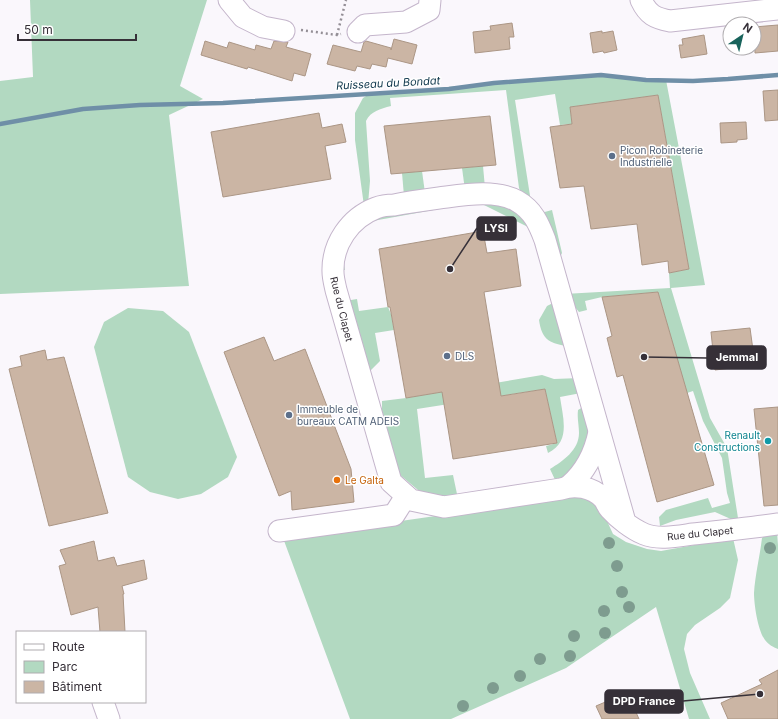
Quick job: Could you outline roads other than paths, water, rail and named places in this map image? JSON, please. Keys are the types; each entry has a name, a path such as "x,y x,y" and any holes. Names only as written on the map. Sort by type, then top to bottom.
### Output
{"street":[{"path":"229,0 243,17 263,27 284,31"},
{"path":"358,32 365,24 406,22 429,10 430,0"},
{"path":"641,0 644,7 654,18 670,21 778,9"},
{"name":"Rue du Clapet","path":"625,522 545,240 537,221 527,208 516,201 499,195 474,194 377,207 358,217 346,229 338,244 334,258 333,272 336,290 391,482 411,500 444,507 561,489 569,486 591,490 603,498 610,509 625,522 643,534 658,537 727,531 778,524"},
{"path":"569,486 582,471 590,457 599,432"},
{"path":"394,515 406,496"},
{"path":"279,531 444,507"},
{"path":"103,703 109,719"}],"waterway":[{"name":"Ruisseau du Bondat","path":"0,124 83,109 140,105 223,103 449,89 494,83 601,75 646,80 693,81 778,75"}],"place":[{"name":"Picon Robineterie Industrielle","path":"612,156"},
{"name":"LYSI","path":"450,269"},
{"name":"DLS","path":"447,356"},
{"name":"Jemmal","path":"644,357"},
{"name":"Immeuble de bureaux CATM ADEIS","path":"289,415"},
{"name":"Renault Constructions","path":"768,441"},
{"name":"Le Galta","path":"337,480"},
{"name":"DPD France","path":"760,694"}]}
